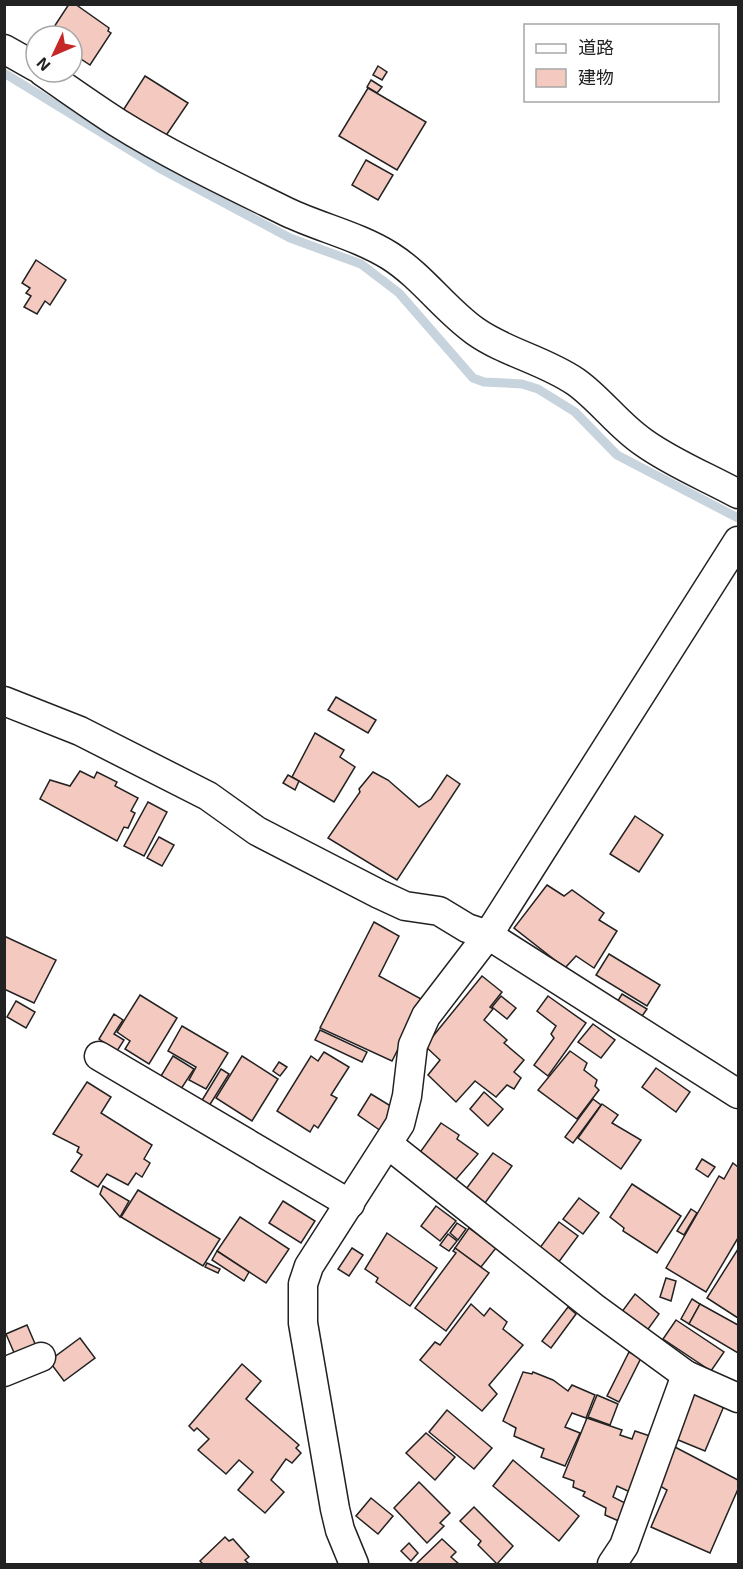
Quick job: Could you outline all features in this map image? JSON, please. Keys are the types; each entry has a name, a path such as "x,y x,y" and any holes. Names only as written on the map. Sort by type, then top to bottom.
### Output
{"street":[{"path":"4,49 24,60"},
{"path":"61,84 120,124 248,193 316,226 357,238 391,256 424,282 450,310 475,331 505,348 542,362 576,383 621,426 645,444 738,494"},
{"path":"347,1561 306,1348 301,1304 309,1266 389,1145 400,1124 407,1096 413,1045 426,1016 488,935 738,541"},
{"path":"4,701 80,731 208,796 257,831 379,894 405,906 439,911 467,928 488,935 738,1094"},
{"path":"99,1056 350,1203"},
{"path":"389,1145 593,1307 686,1375 738,1398"},
{"path":"4,1372 41,1357"},
{"path":"612,1564 624,1546 686,1375"}],"building":[{"path":"69,4 75,4 109,28 108,31 111,33 90,65 84,61 84,24 56,24"},
{"path":"378,66 387,72 382,80 373,75"},
{"path":"145,76 188,103 165,137 122,112"},
{"path":"371,80 382,87 377,93 367,87"},
{"path":"368,88 426,122 397,170 339,136"},
{"path":"366,160 393,175 378,200 352,185"},
{"path":"36,260 66,280 50,305 45,301 37,314 24,307 31,296 26,293 30,288 22,283"},
{"path":"336,697 376,720 368,733 328,710"},
{"path":"315,733 344,750 340,757 355,767 334,802 292,777"},
{"path":"80,771 94,778 97,772 117,782 115,786 138,798 131,811 135,813 128,828 124,827 117,841 40,799 50,780 70,786"},
{"path":"373,772 388,780 419,807 431,799 447,775 460,784 397,880 328,838 360,792 359,789"},
{"path":"288,775 299,781 295,790 283,783"},
{"path":"148,802 167,812 144,856 124,846"},
{"path":"635,816 663,835 639,872 610,854"},
{"path":"159,837 174,845 162,866 147,858"},
{"path":"547,885 564,896 572,890 604,913 599,920 617,931 594,968 576,956 565,968 514,928"},
{"path":"374,922 399,936 379,976 423,1000 392,1061 320,1028"},
{"path":"4,936 56,960 34,1003 4,989"},
{"path":"609,954 660,985 647,1006 596,975"},
{"path":"482,976 502,992 490,1007 493,1009 484,1020 507,1040 504,1043 524,1060 514,1072 521,1078 514,1089 507,1085 496,1097 475,1081 456,1102 428,1075 440,1060 425,1046"},
{"path":"622,994 647,1009 640,1019 616,1004"},
{"path":"140,995 177,1018 149,1064 125,1049 130,1041 117,1032"},
{"path":"501,996 516,1008 507,1019 492,1007"},
{"path":"548,996 586,1023 548,1076 534,1065 554,1038 551,1034 556,1026 537,1011"},
{"path":"16,1001 35,1012 26,1028 7,1017"},
{"path":"114,1014 123,1020 114,1034 124,1040 117,1051 99,1039"},
{"path":"593,1024 615,1040 601,1058 578,1042"},
{"path":"182,1026 228,1053 206,1089 189,1080 196,1067 168,1051"},
{"path":"320,1030 367,1052 362,1062 315,1040"},
{"path":"570,1051 587,1063 584,1070 597,1080 595,1086 599,1090 577,1119 538,1090"},
{"path":"324,1052 349,1067 331,1095 337,1098 318,1128 314,1125 310,1132 277,1111 311,1056 318,1061"},
{"path":"173,1056 194,1069 181,1089 161,1076"},
{"path":"242,1056 278,1079 252,1121 216,1098"},
{"path":"279,1062 287,1067 280,1076 273,1071"},
{"path":"656,1068 690,1092 676,1112 642,1087"},
{"path":"221,1069 229,1074 209,1106 201,1102"},
{"path":"87,1082 111,1097 101,1113 152,1145 144,1159 150,1163 142,1177 136,1173 128,1185 107,1174 98,1187 71,1171 82,1155 77,1152 79,1147 53,1134"},
{"path":"484,1092 503,1109 488,1126 470,1109"},
{"path":"371,1094 394,1108 381,1131 358,1115"},
{"path":"593,1099 601,1105 573,1143 565,1137"},
{"path":"602,1104 618,1115 612,1123 641,1140 621,1169 578,1138"},
{"path":"441,1123 459,1135 457,1139 478,1154 451,1185 416,1158"},
{"path":"493,1153 512,1166 485,1203 466,1189"},
{"path":"702,1159 715,1167 708,1177 696,1169"},
{"path":"733,1163 738,1167 738,1238 706,1292 666,1268 719,1176 724,1179"},
{"path":"632,1184 681,1216 657,1253 623,1231 624,1228 610,1217"},
{"path":"103,1186 129,1201 120,1217 100,1194"},
{"path":"138,1190 220,1239 203,1266 121,1217"},
{"path":"579,1198 599,1213 583,1234 563,1219"},
{"path":"283,1201 315,1221 301,1243 269,1223"},
{"path":"436,1206 456,1221 440,1241 421,1226"},
{"path":"691,1209 697,1213 684,1235 677,1231"},
{"path":"240,1217 289,1249 266,1283 217,1251"},
{"path":"559,1222 578,1236 558,1263 539,1249"},
{"path":"457,1223 466,1229 458,1240 450,1233"},
{"path":"469,1228 496,1248 481,1267 455,1248"},
{"path":"387,1233 437,1268 410,1306 376,1282 378,1278 365,1269"},
{"path":"448,1234 457,1241 449,1251 440,1245"},
{"path":"352,1248 363,1255 349,1276 338,1269"},
{"path":"455,1248 489,1273 446,1331 415,1308 456,1253 453,1251"},
{"path":"738,1249 738,1318 707,1298"},
{"path":"217,1251 249,1272 244,1281 212,1260"},
{"path":"207,1263 220,1269 218,1273 205,1267"},
{"path":"666,1278 676,1281 671,1301 660,1297"},
{"path":"635,1294 659,1314 646,1332 621,1313"},
{"path":"692,1299 700,1304 689,1324 681,1319"},
{"path":"471,1304 484,1316 490,1308 507,1322 503,1329 523,1345 489,1385 497,1394 482,1411 420,1360 435,1342 440,1345"},
{"path":"700,1304 738,1325 738,1353 689,1324"},
{"path":"568,1307 576,1314 551,1348 542,1341"},
{"path":"676,1320 724,1352 711,1371 663,1339"},
{"path":"27,1325 36,1346 15,1355 6,1334"},
{"path":"80,1338 95,1358 64,1381 49,1361"},
{"path":"629,1352 641,1358 619,1402 607,1396"},
{"path":"242,1364 261,1381 246,1399 299,1445 296,1448 301,1453 292,1463 286,1459 271,1480 284,1492 265,1513 238,1490 253,1472 239,1460 226,1474 198,1450 209,1439 197,1428 194,1431 189,1426"},
{"path":"523,1372 532,1374 533,1372 553,1380 568,1391 572,1385 595,1395 586,1418 572,1413 565,1427 580,1433 565,1466 541,1457 544,1449 514,1436 516,1428 503,1421"},
{"path":"689,1392 724,1406 705,1451 671,1437"},
{"path":"597,1395 618,1404 610,1425 588,1417"},
{"path":"447,1410 492,1448 474,1469 429,1432"},
{"path":"587,1418 622,1430 620,1435 632,1439 635,1431 650,1436 630,1492 617,1486 613,1497 629,1505 621,1522 605,1515 606,1508 583,1496 585,1492 573,1487 574,1481 563,1477"},
{"path":"426,1433 455,1457 435,1480 406,1453"},
{"path":"673,1446 738,1480 738,1489 710,1553 651,1527 667,1490 655,1483"},
{"path":"513,1460 579,1516 559,1541 493,1486"},
{"path":"419,1482 450,1513 440,1523 444,1526 427,1543 394,1508"},
{"path":"371,1498 393,1516 378,1534 356,1516"},
{"path":"474,1507 513,1546 497,1564 478,1545 481,1541 460,1521"},
{"path":"225,1537 229,1541 233,1539 249,1557 245,1560 249,1564 203,1564 200,1561"},
{"path":"442,1539 456,1552 451,1557 459,1564 416,1564"},
{"path":"409,1543 418,1553 411,1561 401,1551"}],"waterway":[{"path":"4,73 159,168 290,238 361,264 399,293 473,378 484,382 522,384 538,389 575,412 617,455 738,518"}]}
